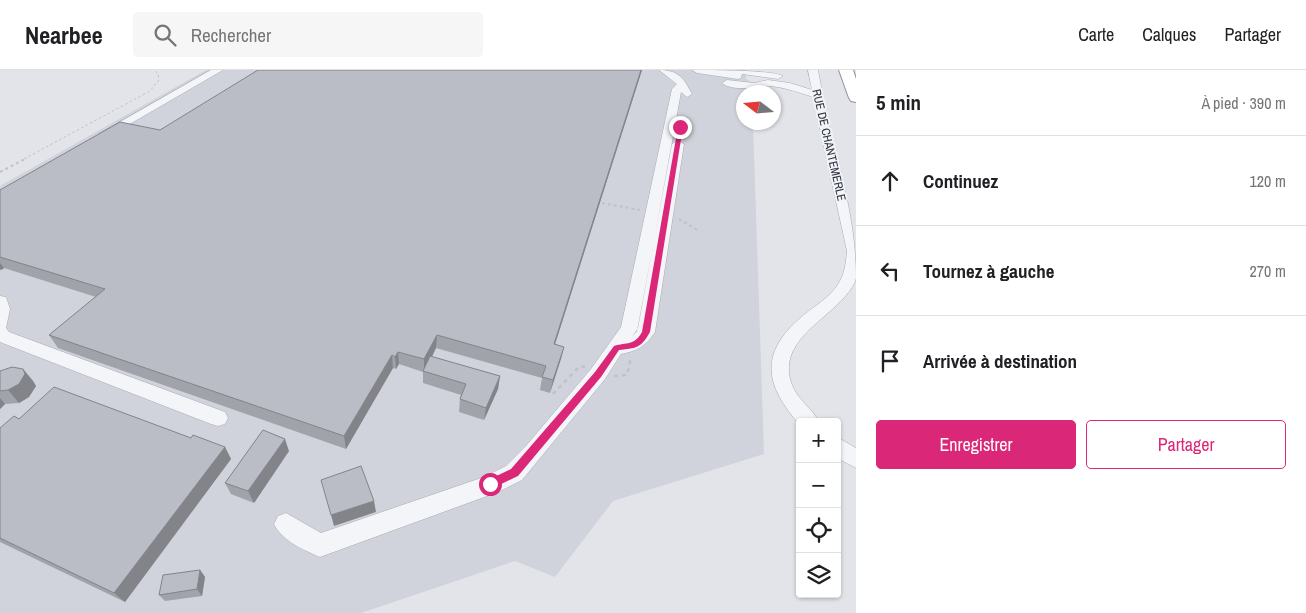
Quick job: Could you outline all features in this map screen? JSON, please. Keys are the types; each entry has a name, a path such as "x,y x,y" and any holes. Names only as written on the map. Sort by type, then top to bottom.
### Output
{"highway":[{"path":"846,70 856,98"}],"street":[{"path":"92,142 218,70"},
{"path":"286,524 306,538 320,544 481,488 514,473 598,374 616,348 634,346 641,342 646,332 687,92 683,84 664,70"},
{"path":"697,70 762,74"},
{"path":"727,70 815,83"},
{"path":"727,83 754,86 768,83 790,86 815,83"},
{"name":"RUE DE CHANTEMERLE","path":"805,418 786,392 780,376 779,362 782,350 803,324 834,298 848,281 854,251 815,83"},
{"path":"0,301 2,309 0,324"},
{"path":"0,332 1,336 9,340 218,418"},
{"path":"841,449 856,459"}],"path":[{"path":"0,172 150,91 159,80 158,74 154,70"}],"shaded area":[{"path":"206,70 746,70 746,79 752,82 752,85 736,85 736,130 753,130 764,454 613,501 555,577 515,561 361,613 0,613 0,186"}],"building":[{"path":"258,70 641,70 554,344 564,347 553,380 542,377 546,366 437,335 424,359 398,352 395,357 392,355 344,436 49,335 105,289 0,257 0,190 120,122 160,130"},
{"path":"430,356 500,376 486,408 460,399 466,384 423,371"},
{"path":"12,367 23,369 25,374 19,384 8,390 0,391 0,371"},
{"path":"54,387 191,438 193,435 225,447 114,593 0,538 0,428 14,416 19,419"},
{"path":"263,430 285,439 248,491 225,483"},
{"path":"361,466 374,501 331,515 321,480"},
{"path":"200,570 197,589 159,595 163,575"}],"route":[{"path":"490,484 514,473 598,374 616,348 634,346 641,342 646,332 680,127"}]}
